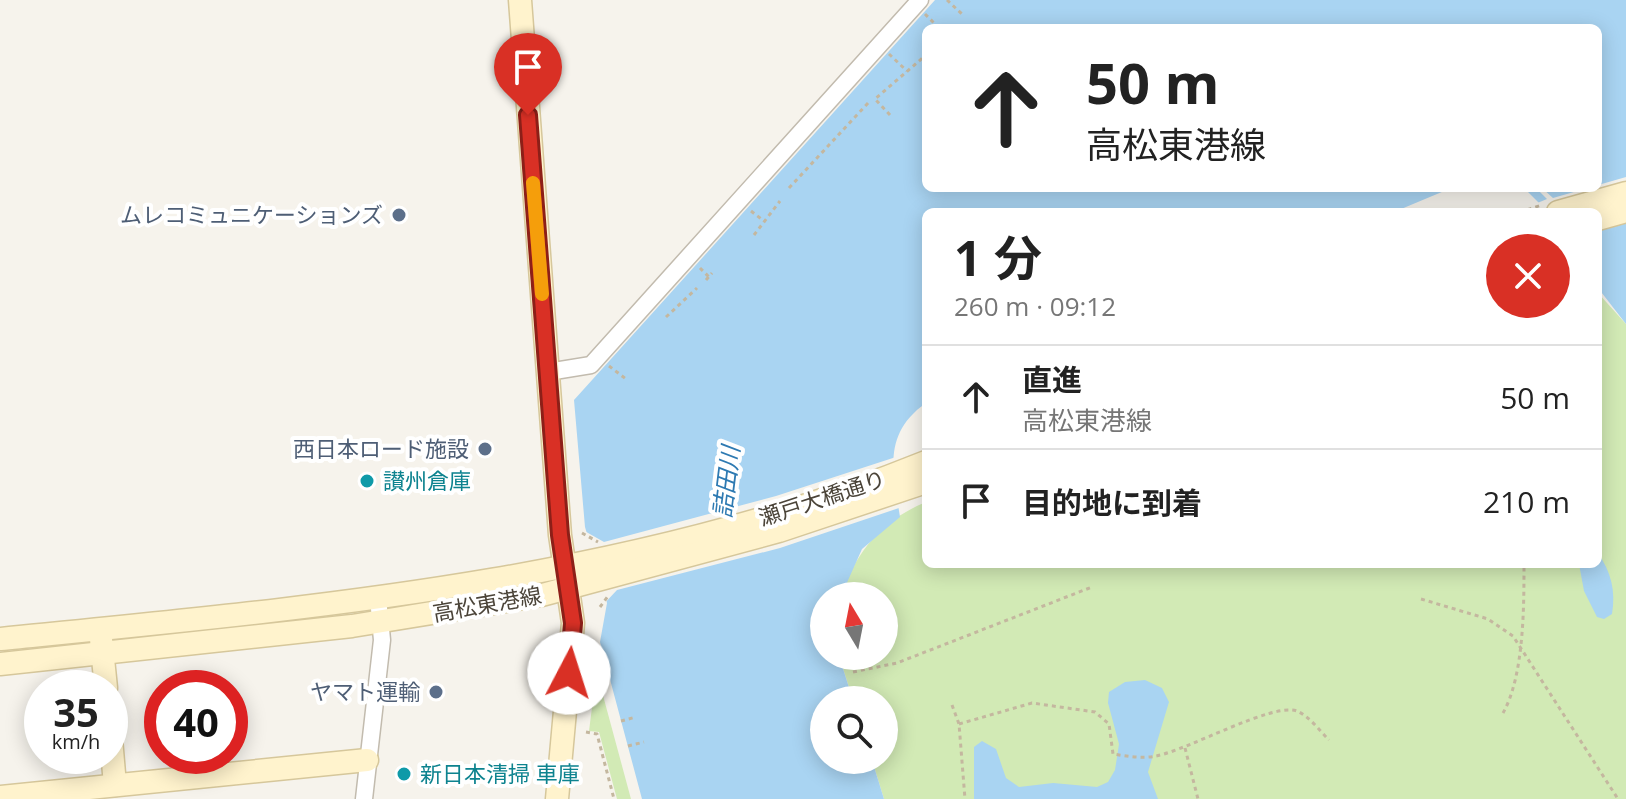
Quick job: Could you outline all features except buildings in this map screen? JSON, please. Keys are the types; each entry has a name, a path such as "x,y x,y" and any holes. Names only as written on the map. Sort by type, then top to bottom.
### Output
{"main road":[{"name":"高松東港線","path":"520,0 555,371 578,575"},
{"name":"高松東港線","path":"535,0 555,371"},
{"path":"1572,208 1626,193"},
{"path":"1602,218 1626,211"},
{"name":"瀬戸大橋通り","path":"578,575 779,531 902,482 922,465"},
{"name":"瀬戸大橋通り","path":"902,482 922,482"},
{"name":"高松東港線","path":"0,639 578,575"},
{"name":"高松東港線","path":"0,664 382,622 578,575"},
{"path":"557,799 578,575"},
{"path":"570,799 586,621 578,575"},
{"path":"100,629 104,670"},
{"path":"0,797 367,760"},
{"path":"114,774 115,785"}],"street":[{"path":"555,371 591,365 916,6"},
{"path":"364,799 382,622 378,598"}],"path":[{"path":"947,0 964,16"},
{"path":"916,6 935,24"},
{"path":"887,52 907,71"},
{"path":"890,115 875,99 922,58"},
{"path":"789,188 869,102"},
{"path":"812,148 819,154"},
{"path":"754,235 780,201"},
{"path":"747,208 764,221"},
{"path":"696,264 709,277"},
{"path":"666,317 697,288"},
{"path":"667,296 678,306"},
{"path":"607,363 626,379"},
{"path":"1503,713 1513,689 1520,644 1524,568"},
{"path":"853,672 897,663 1092,587"},
{"path":"1421,599 1488,619 1502,626 1520,644 1618,799"},
{"path":"959,724 1032,703 1095,712 1109,724 1115,754 1150,757 1185,748 1275,709 1301,714 1329,740"},
{"path":"952,705 959,724 965,799"},
{"path":"621,721 636,717"},
{"path":"586,732 597,734 614,799"},
{"path":"628,746 644,742"},
{"path":"1185,748 1198,799"}],"green space":[{"path":"1602,297 1626,324 1626,799 884,799 876,774 898,774 898,686 849,686 843,670 898,670 898,582 846,582 862,552 896,518 922,504 922,568 1602,568"},
{"path":"596,676 631,799 617,799 599,732 589,731"}],"water":[{"name":"詰田川","path":"935,0 1626,0 1626,324 1602,293 1602,208 1544,208 1528,192 1602,192 1602,24 922,24 922,192 1442,192 1404,208 922,208 922,406 902,428 894,455 900,517 862,549 847,582 810,582 810,670 843,670 849,686 810,686 810,774 876,774 884,799 642,799 600,642 607,603 585,527 574,400"},
{"path":"1602,560 1613,590 1612,614 1604,619 1597,617 1584,591 1580,568 1602,568"},
{"path":"1145,680 1162,688 1169,702 1148,772 1158,799 974,799 974,747 982,741 996,749 1006,778 1019,787 1053,783 1097,787 1108,782 1115,770 1119,744 1108,703 1109,692 1125,682"}],"pier":[{"path":"1626,177 1626,201 1601,208 1539,208 1535,204 1547,199 1540,192 1546,192 1553,198 1574,192 1602,192 1602,184"},
{"path":"896,457 902,507 780,548 617,590 602,606 581,529 604,542 776,496"}],"slow traffic":[{"path":"533,183 542,294"}],"place":[{"name":"ムレコミュニケーションズ","path":"399,215"},
{"name":"西日本ロード施設","path":"485,449"},
{"name":"讃州倉庫","path":"367,481"},
{"name":"ヤマト運輸","path":"436,692"},
{"name":"新日本清掃 車庫","path":"404,774"}],"route":[{"path":"528,115 560,535 573,623 569,673"}]}
